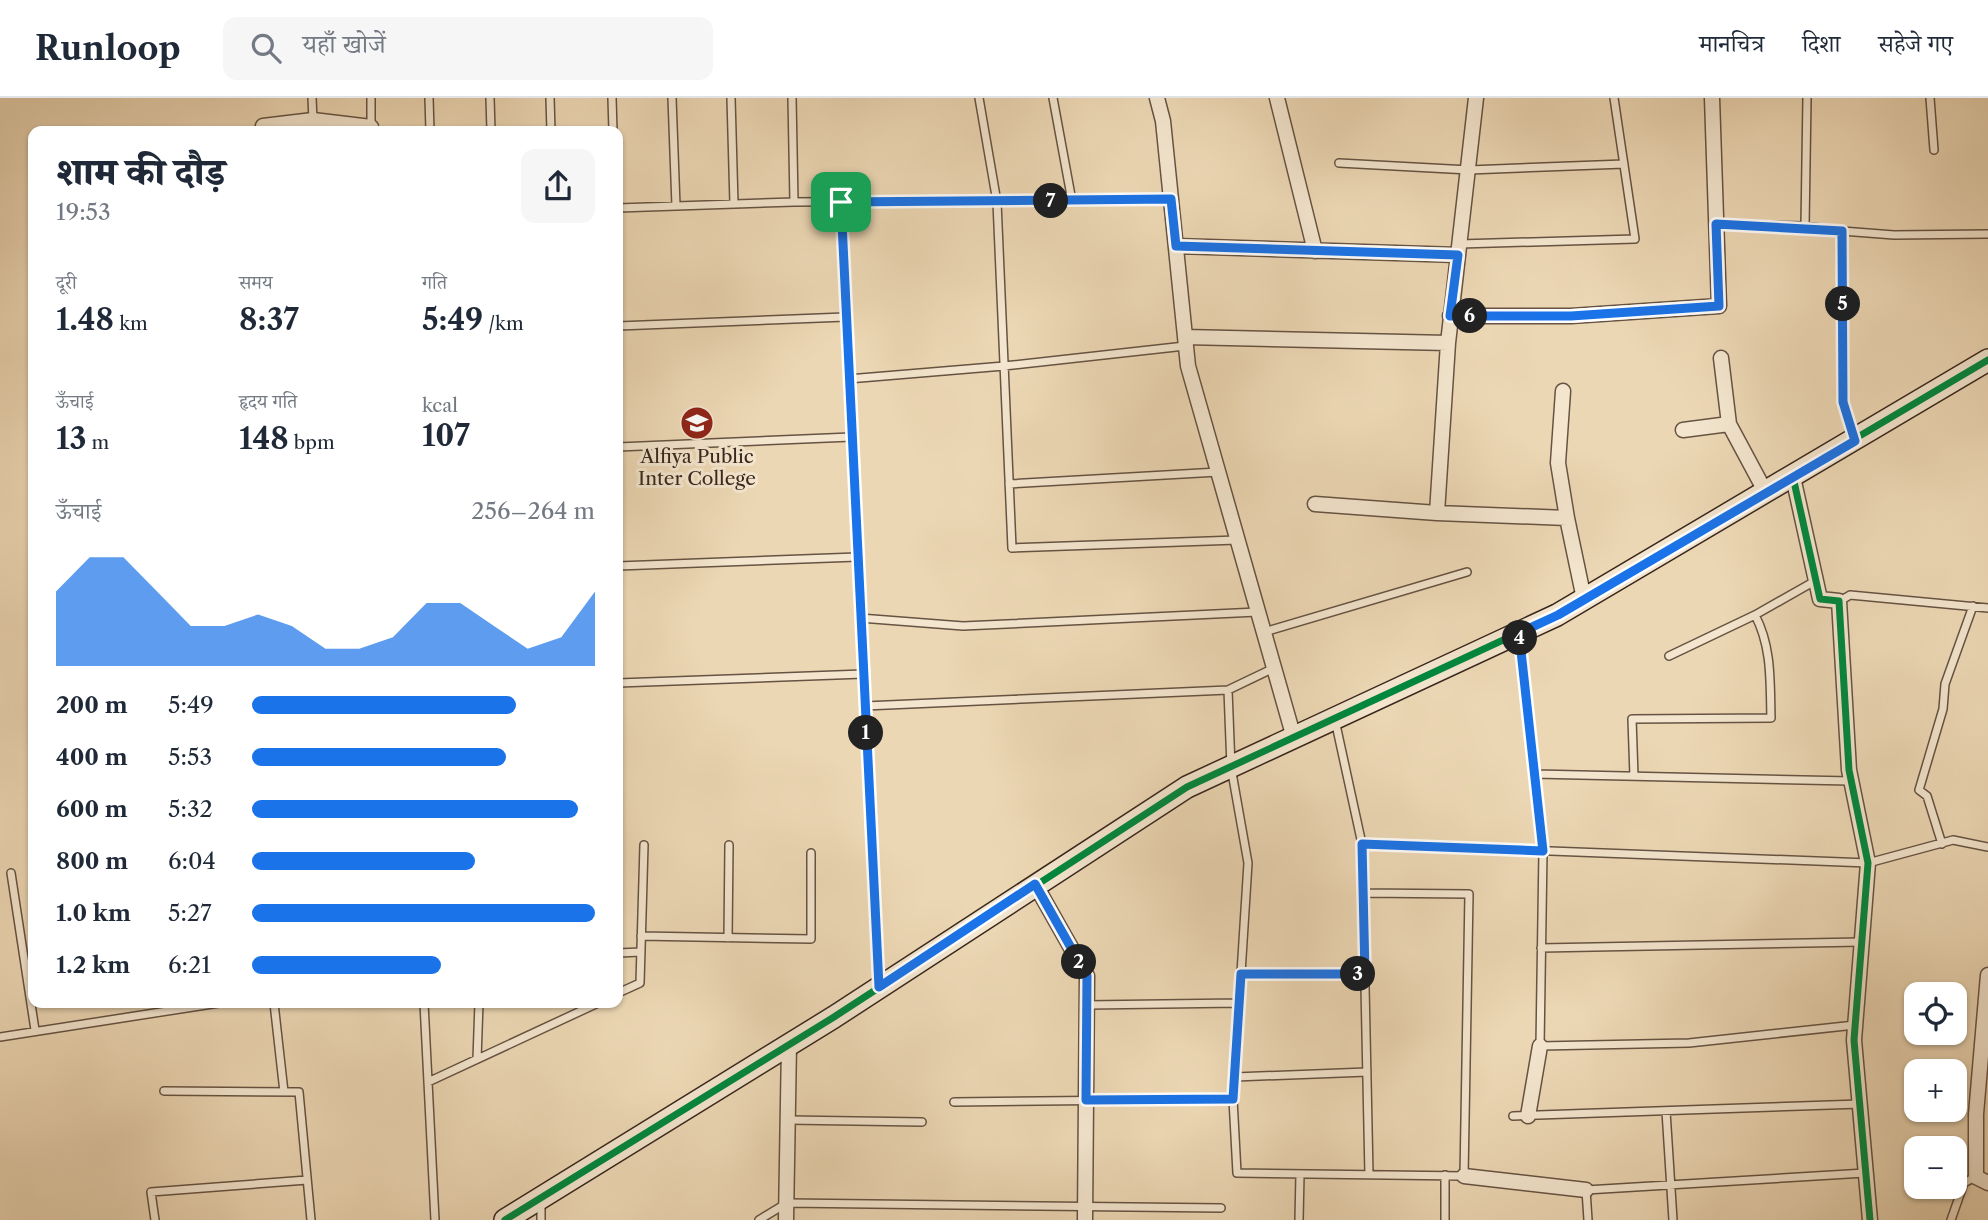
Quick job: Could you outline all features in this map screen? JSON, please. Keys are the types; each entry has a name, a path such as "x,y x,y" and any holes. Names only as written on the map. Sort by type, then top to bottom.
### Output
{"street":[{"path":"1157,98 1163,121 1188,366 1294,738"},
{"path":"1277,98 1315,251"},
{"path":"1437,513 1450,316 1476,98"},
{"path":"1450,316 1571,316 1719,306 1712,98"},
{"path":"263,126 313,121 349,126"},
{"path":"1176,246 1315,251 1459,250"},
{"path":"1185,341 1448,343"},
{"path":"1721,358 1728,424 1766,493"},
{"path":"505,1220 879,987 1187,787 1519,633 1584,599 1988,360"},
{"path":"1563,391 1558,463 1584,599"},
{"path":"1683,430 1728,424"},
{"path":"1793,477 1820,599 1839,601 1851,781 1868,863 1856,1024 1870,1220"},
{"path":"1315,504 1437,513 1567,517"},
{"path":"1035,884 1087,976 1085,1213"},
{"path":"1982,1180 1988,975"},
{"path":"786,1220 789,1044"},
{"path":"1521,1116 1540,1046"},
{"path":"1464,1176 1586,1190"}],"lane":[{"path":"312,98 313,121"},
{"path":"371,98 371,126"},
{"path":"429,98 430,126"},
{"path":"490,98 491,126"},
{"path":"550,98 551,126"},
{"path":"611,98 613,126"},
{"path":"672,98 676,206"},
{"path":"731,98 734,204"},
{"path":"792,98 794,202"},
{"path":"979,98 997,202 1012,548 1237,540"},
{"path":"1053,98 1072,201"},
{"path":"1459,250 1635,239 1614,98"},
{"path":"1805,226 1807,98"},
{"path":"1930,98 1934,150"},
{"path":"1339,163 1469,170 1624,164"},
{"path":"623,208 794,202 1171,199"},
{"path":"841,202 879,987"},
{"path":"1716,224 1805,226 1894,235 1988,234"},
{"path":"1842,231 1843,402 1855,441"},
{"path":"623,326 845,317"},
{"path":"848,379 1004,366 1185,341"},
{"path":"623,447 851,437"},
{"path":"1009,484 1218,472"},
{"path":"623,566 857,557"},
{"path":"1264,632 1467,572"},
{"path":"1669,656 1755,615 1816,581"},
{"path":"1839,601 1850,595 1988,608"},
{"path":"1942,844 1927,796 1919,790 1943,709 1945,684 1973,606"},
{"path":"860,618 963,626 1258,612"},
{"path":"1634,776 1632,719 1771,718 1769,657 1763,630 1755,615"},
{"path":"1519,633 1543,851 1540,1046 1689,1043 1856,1024"},
{"path":"865,706 1227,690 1274,668"},
{"path":"623,683 863,674"},
{"path":"1227,690 1231,767 1248,863 1233,1099 1237,1174 1464,1176 1469,894 1363,893"},
{"path":"1335,719 1362,844 1369,1175"},
{"path":"1535,774 1851,781"},
{"path":"1362,844 1868,863 1953,840 1988,847"},
{"path":"623,991 640,983 644,845"},
{"path":"728,938 729,845"},
{"path":"641,936 811,939 811,853"},
{"path":"12,873 28,982"},
{"path":"1541,948 1862,942"},
{"path":"623,953 641,952"},
{"path":"1241,974 1365,974"},
{"path":"1087,1005 1239,1003"},
{"path":"32,1008 35,1030"},
{"path":"0,1037 149,1008"},
{"path":"276,1008 284,1092"},
{"path":"424,1008 435,1220"},
{"path":"477,1059 479,1008"},
{"path":"428,1082 587,1008"},
{"path":"1235,1077 1367,1072"},
{"path":"164,1091 299,1092 311,1220"},
{"path":"954,1102 1233,1099"},
{"path":"1521,1116 1860,1104"},
{"path":"1666,1111 1673,1220"},
{"path":"788,1120 922,1122"},
{"path":"1588,1220 1586,1190 1866,1173"},
{"path":"1299,1220 1300,1174"},
{"path":"1445,1175 1445,1220"},
{"path":"155,1220 151,1192 307,1180"},
{"path":"1951,1220 1964,1184 1982,1180"},
{"path":"541,1196 541,1220"},
{"path":"760,1220 787,1203 1085,1213 1221,1208"}],"cycle path":[{"path":"505,1220 834,1017 1187,787 1557,615 1988,360"},
{"path":"1793,477 1820,599 1839,601 1849,770 1868,863 1854,1040 1870,1220"}],"place":[{"name":"Alfiya Public Inter College","path":"697,423"}],"route":[{"path":"1171,199 1176,246 1458,255 1450,316 1571,316 1719,306 1716,224 1805,226 1842,231 1843,402 1855,441 1558,615 1519,633 1543,851 1362,844 1365,974 1241,974 1233,1099 1086,1100 1087,976 1035,884 879,987 841,202 1171,199"}]}
